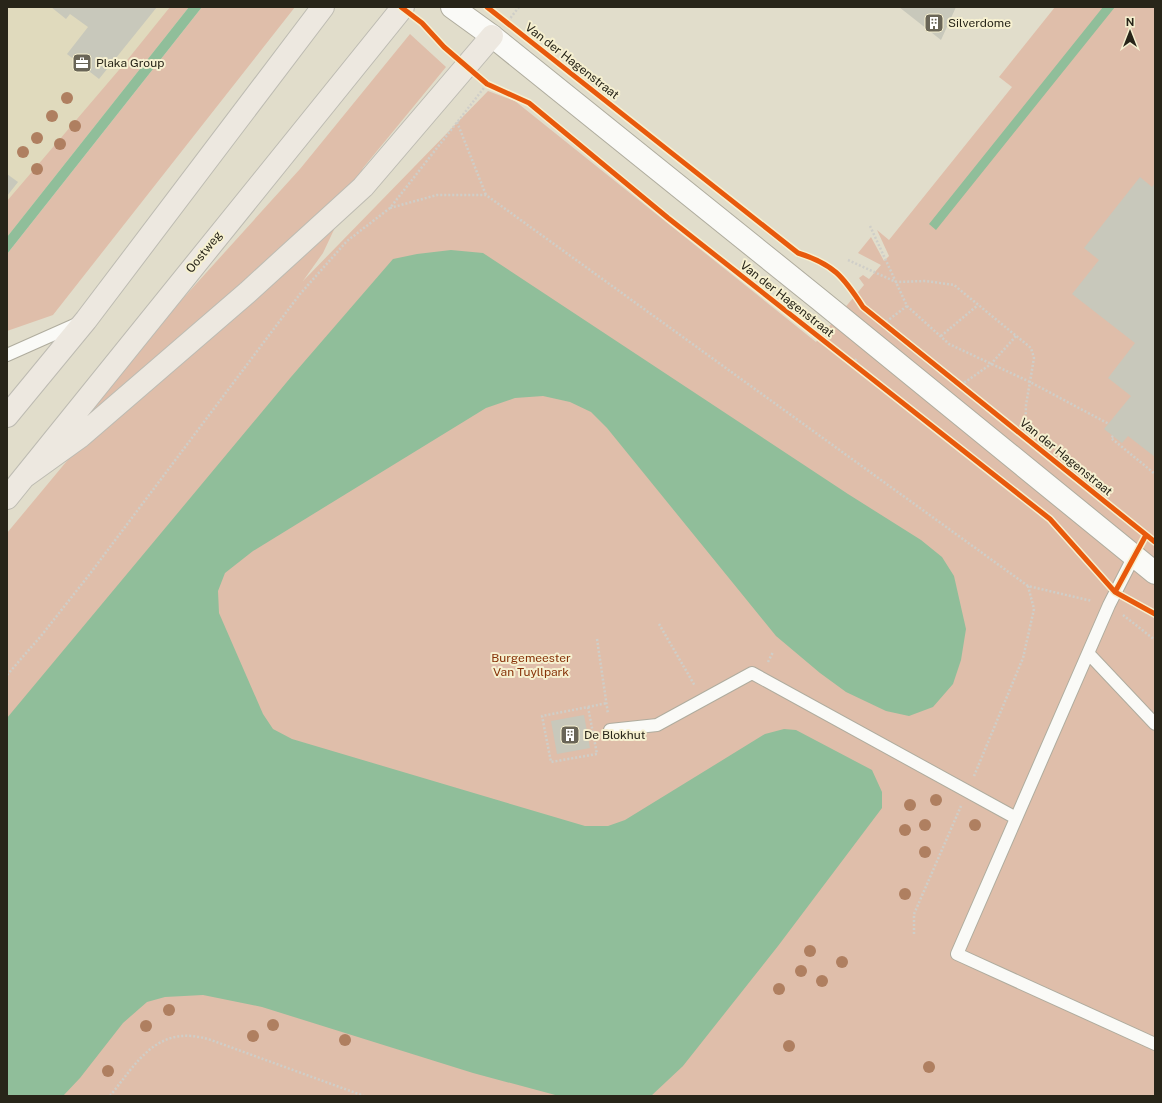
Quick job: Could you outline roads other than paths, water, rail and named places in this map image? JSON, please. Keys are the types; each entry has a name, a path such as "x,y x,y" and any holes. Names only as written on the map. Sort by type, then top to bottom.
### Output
{"main road":[{"path":"7,416 86,320 323,7"},
{"name":"Oostweg","path":"7,498 403,7"},
{"path":"24,477 81,436 248,292 363,187 500,26"}],"street":[{"name":"Van der Hagenstraat","path":"452,7 500,26 820,300 1155,573"}],"lane":[{"path":"7,355 86,320"},
{"path":"1134,556 1109,605 958,954 1155,1044"},
{"path":"1088,653 1155,724"},
{"path":"610,730 657,725 752,673 968,790 1016,818"}],"place":[{"name":"Silverdome","path":"934,23"},
{"name":"Plaka Group","path":"82,63"},
{"name":"De Blokhut","path":"570,735"}],"park label":[{"name":"Burgemeester Van Tuyllpark","path":"531,665"}]}
